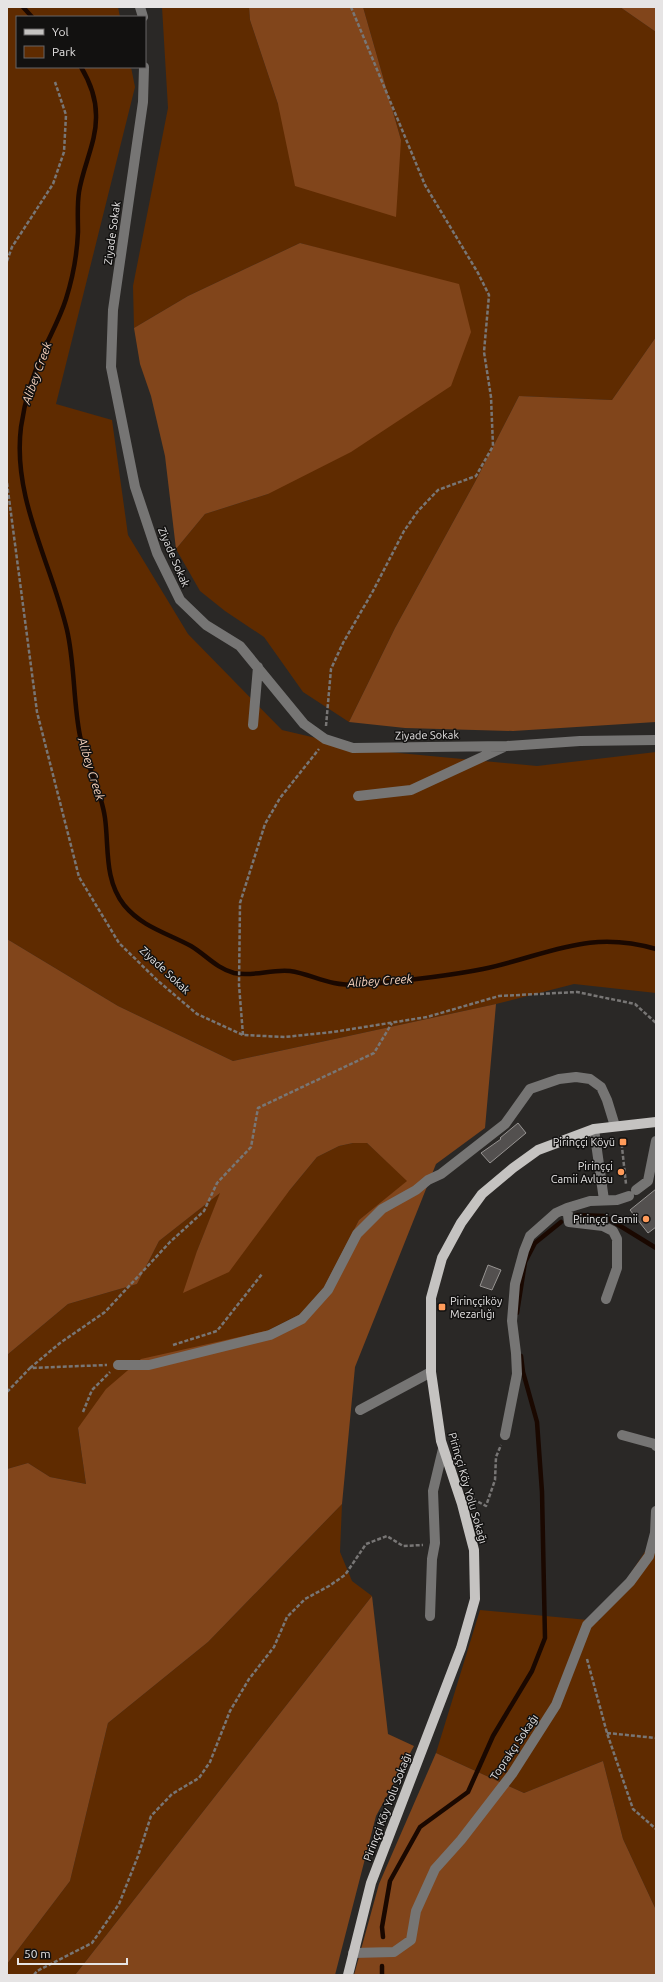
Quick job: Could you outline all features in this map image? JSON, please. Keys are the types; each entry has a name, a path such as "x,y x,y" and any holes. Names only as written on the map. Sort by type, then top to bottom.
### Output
{"main road":[{"name":"Pirinççi Köy Yolu Sokağı","path":"348,1975 371,1883 461,1648 475,1599 474,1550 443,1449 431,1372 431,1298 442,1258 461,1223 482,1194 538,1150 594,1130 656,1122"}],"street":[{"name":"Ziyade Sokak","path":"144,68 143,102 113,310 111,367 135,487 157,553 180,600 206,625 240,646 304,724 325,739 353,748 507,746 580,741 656,740"},
{"path":"253,725 258,668"},
{"path":"358,796 410,790 507,746"},
{"path":"118,1365 149,1365 270,1335 302,1318 328,1290 357,1234 382,1209 416,1190 428,1180 442,1174 505,1124 530,1089 558,1079 576,1077 590,1079 601,1087 617,1126"},
{"path":"594,1130 604,1200"},
{"path":"505,1435 517,1374 512,1321 516,1284 524,1251 530,1236 556,1213 567,1208 590,1201 617,1200 652,1183 656,1141"},
{"path":"567,1208 569,1222 603,1226 612,1231 617,1239 617,1268 606,1299"},
{"path":"360,1410 431,1372"},
{"path":"622,1435 655,1444 656,1446"},
{"path":"430,1616 432,1559 435,1543 433,1491 443,1449"},
{"name":"Toprakçı Sokağı","path":"353,1953 394,1952 411,1940 416,1911 435,1869 461,1840 512,1774 556,1705 581,1637 587,1625 630,1582 649,1556 655,1533 656,1511"}],"path":[{"path":"243,1035 239,985 240,903 265,824 280,798 316,755 325,739 331,669 343,643 373,591 404,531 418,511 438,490 476,476 493,446 491,397 484,352 489,295 478,273 425,185 351,7"},
{"path":"7,261 12,247 53,184 64,152 66,115 55,82"},
{"name":"Ziyade Sokak","path":"7,483 37,712 79,877 119,942 157,980 197,1014 243,1035 285,1037 332,1032 427,1017 499,996 577,992 635,1004 656,1023"},
{"path":"7,1392 30,1368 60,1343 105,1312 170,1242 204,1211 217,1183 251,1147 258,1108 374,1052 392,1023"},
{"path":"617,1126 626,1184 632,1192"},
{"path":"171,1346 217,1331 262,1274"},
{"path":"30,1368 118,1365"},
{"path":"84,1412 92,1390 118,1365"},
{"path":"457,1491 486,1506 495,1480 496,1457 505,1435"},
{"path":"34,1975 37,1971 92,1943 119,1904 138,1856 151,1816 172,1794 199,1778 210,1762 230,1711 249,1679 274,1647 288,1617 305,1599 329,1586 344,1575 366,1544 387,1536 403,1546 435,1543"},
{"path":"581,1637 607,1733 633,1809 656,1829"},
{"path":"607,1733 656,1738"}],"green space":[{"path":"7,7 118,7 120,16 16,16 16,68 131,68 135,87 56,404 112,420 128,535 188,634 282,730 367,750 537,766 656,752 656,993 574,984 496,1004 233,1061 118,1006 7,939"},
{"path":"162,7 249,7 250,20 278,104 401,140 363,7 620,7 656,32 656,337 612,400 519,396 475,482 395,628 349,722 303,692 264,637 225,611 200,591 176,549 205,514 268,494 365,261 300,243 188,296 134,328 133,286 168,108"},
{"path":"353,1143 367,1143 408,1181 359,1220 324,1287 302,1313 78,1428 86,1484 50,1477 28,1463 7,1469 7,1355 68,1304 137,1284 159,1241 221,1192 197,1251 289,1191 317,1157 339,1146"},
{"path":"342,1504 340,1552 352,1581 372,1596 75,1975 7,1975 7,1964 70,1881 108,1723 208,1642"},
{"path":"656,1535 656,1910 623,1839 603,1761 524,1793 436,1753 480,1610 599,1621"}],"shaded area":[{"path":"249,7 363,7 401,140 396,217 295,186 278,104 250,20"},
{"path":"620,7 656,7 656,32"},
{"path":"300,243 459,284 471,332 451,386 351,452 268,494 205,514 176,549 165,456 151,396 140,364 134,328 188,296"},
{"path":"656,337 656,722 513,731 405,728 349,722 395,628 475,482 519,396 612,400"},
{"path":"7,939 118,1006 233,1061 496,1004 485,1128 436,1164 355,1367 342,1504 208,1642 108,1723 70,1881 7,1964 7,1469 28,1463 50,1477 86,1484 78,1428 106,1389 141,1359 270,1330 302,1313 324,1287 359,1220 407,1181 367,1143 353,1143 339,1146 317,1157 289,1191 229,1272 183,1293 197,1251 220,1193 159,1241 137,1284 68,1304 7,1355"},
{"path":"372,1596 388,1734 414,1746 376,1816 335,1975 75,1975"},
{"path":"436,1753 524,1793 603,1761 623,1839 656,1910 656,1975 354,1975 379,1884"}],"building":[{"path":"518,1123 526,1133 490,1163 481,1153 501,1139 500,1138"},
{"name":"Pirinççi Camii","path":"656,1189 656,1227 648,1233 630,1210"},
{"path":"488,1265 501,1270 492,1290 480,1286"}],"waterway":[{"name":"Alibey Creek","path":"23,7 31,16"},
{"name":"Alibey Creek","path":"82,68 92,90 95,102 96,125 79,192 76,258 64,305 30,385 21,427 20,453 22,479 27,505 60,605 70,643 80,736 103,807 110,874 113,885 124,905 139,919 155,929 191,946 216,965 228,971 241,974 290,971 344,985 393,982 468,972 568,946 588,943 609,942 631,944 656,949"},
{"path":"577,1215 604,1216 656,1248"},
{"path":"517,1313 525,1262 535,1243 561,1222"},
{"path":"383,1937 382,1927 390,1881 420,1827 468,1792 493,1736 532,1671 545,1638 542,1492 537,1422 523,1372 521,1356"},
{"path":"382,1966 382,1975"}],"place":[{"name":"Pirinççi Köyü","path":"623,1142"},
{"name":"Pirinççi Camii Avlusu","path":"621,1172"},
{"name":"Pirinççi Camii","path":"646,1219"},
{"name":"Pirinççiköy Mezarlığı","path":"442,1307"}]}
